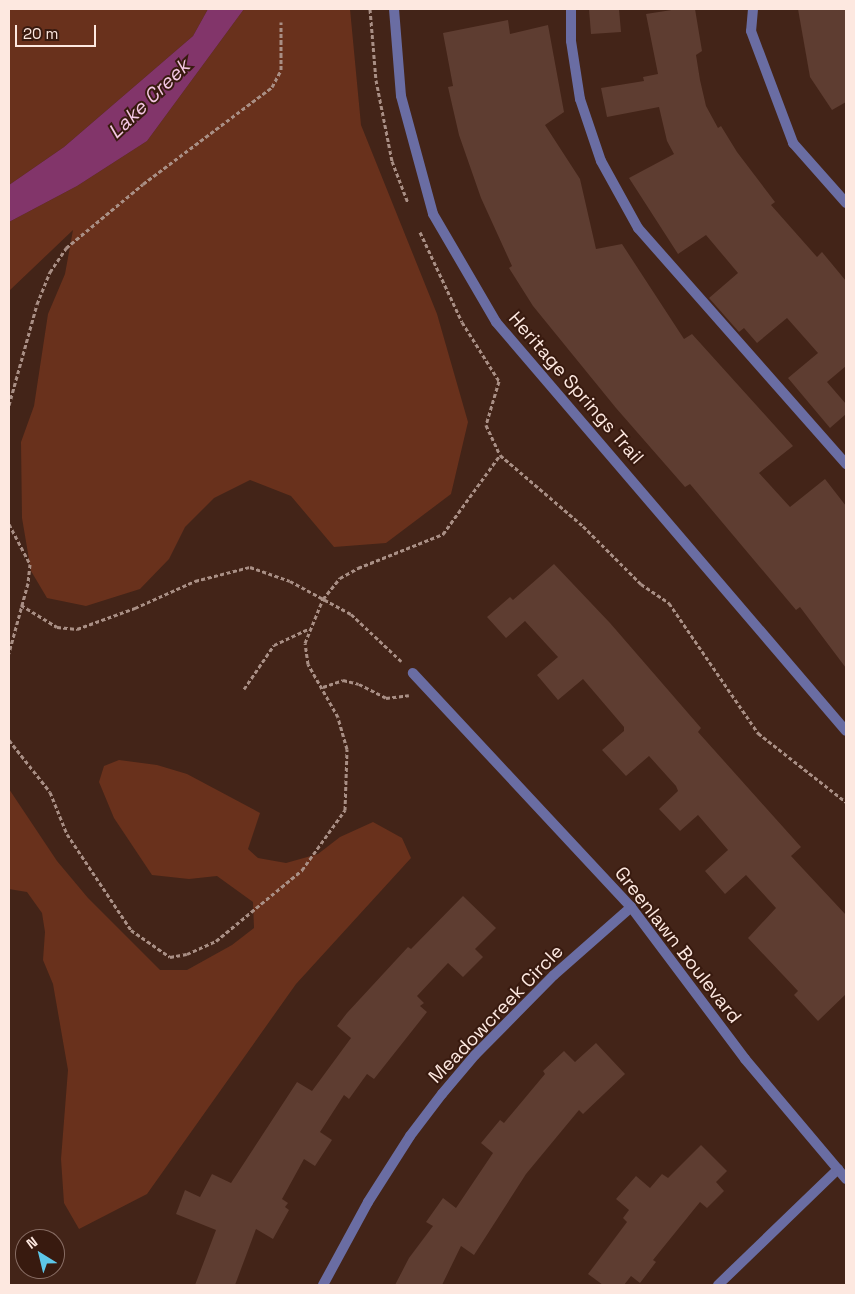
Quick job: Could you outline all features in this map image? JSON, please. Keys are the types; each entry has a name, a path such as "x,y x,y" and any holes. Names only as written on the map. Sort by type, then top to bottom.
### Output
{"street":[{"name":"Heritage Springs Trail","path":"394,9 401,96 434,214 496,322 846,731"},
{"path":"571,9 571,41 580,99 601,161 638,228 846,464"},
{"path":"753,9 751,31 793,143 846,203"},
{"name":"Greenlawn Boulevard","path":"413,673 632,907 745,1059 846,1179"},
{"name":"Meadowcreek Circle","path":"323,1285 368,1202 410,1136 442,1094 475,1055 554,975 632,907"},
{"path":"718,1285 838,1169"}],"path":[{"path":"9,405 37,304 50,272 66,248 143,184 272,88 281,70 281,22"},
{"path":"9,740 50,792 67,834 131,930 170,957 187,954 216,941 302,870 345,810 347,749 338,717 323,686 308,664 305,643 308,629 323,599 346,575 443,534 500,454 583,526 641,584 669,603 758,733 846,802"},
{"path":"9,524 30,564 9,653"},
{"path":"21,605 57,627 77,629 135,608 195,581 250,567 290,581 351,614 413,673"},
{"path":"244,688 274,645 308,629"},
{"path":"323,686 342,680 386,698 406,697 424,684"}],"shaded area":[{"path":"9,9 208,9 193,36 64,147 9,185"},
{"path":"244,9 350,9 361,125 437,314 468,422 451,494 386,543 334,547 291,496 250,480 214,498 185,527 169,559 140,589 86,606 47,598 31,571 22,518 21,442 34,406 48,314 65,274 73,230 9,291 9,222 77,186 147,141"},
{"path":"119,760 157,765 187,774 260,813 248,849 258,858 286,863 318,854 340,837 373,822 402,838 411,858 296,984 147,1194 79,1229 64,1203 61,1159 68,1070 53,984 43,960 45,932 42,913 27,892 9,889 9,789 57,861 88,898 160,970 187,970 232,945 254,928 253,902 217,876 189,879 152,875 114,818 99,782 104,766"}],"water":[{"name":"Lake Creek","path":"208,9 244,9 147,141 77,186 9,222 9,185 64,147 193,36"}],"building":[{"path":"589,9 619,9 621,32 591,34"},
{"path":"678,9 695,9 702,51 696,55 700,80 706,106 718,128 721,126 737,152 775,202 771,205 817,257 822,252 846,281 846,366 827,382 846,404 846,414 830,428 788,378 818,353 787,318 757,343 744,328 739,332 709,298 738,273 706,235 678,254 629,178 674,154 667,141 659,107 607,117 601,88 644,81 643,77 658,74 646,14"},
{"path":"798,9 846,9 846,102 832,110 810,77"},
{"path":"508,20 510,34 548,25 564,112 545,125 580,179 596,249 622,244 684,339 692,334 793,446 759,473 790,507 825,479 846,506 846,668 800,607 796,610 690,484 685,487 616,408 533,306 509,268 512,266 481,198 459,135 448,87 453,86 443,33"},
{"path":"554,564 610,623 701,728 698,732 801,847 791,856 846,915 846,994 818,1021 794,995 798,991 748,938 776,908 746,875 725,894 705,871 728,850 698,815 680,831 659,809 678,791 676,786 649,756 626,776 602,750 624,731 624,727 583,679 558,700 537,675 558,657 525,621 506,638 487,617 510,597 513,600"},
{"path":"463,896 496,928 475,949 483,957 463,977 448,963 417,996 424,1003 420,1006 427,1012 374,1079 367,1074 349,1099 344,1095 320,1132 332,1140 315,1166 304,1159 282,1199 288,1203 285,1207 289,1210 273,1239 256,1229 235,1285 195,1285 216,1230 176,1214 185,1190 200,1197 212,1174 231,1183 297,1082 312,1091 351,1038 337,1026 347,1013 408,947 411,949"},
{"path":"596,1043 625,1074 583,1114 579,1110 526,1174 474,1255 461,1246 442,1285 395,1285 409,1258 433,1226 426,1222 443,1198 456,1208 493,1153 481,1143 500,1120 504,1123 545,1074 543,1071 564,1051 575,1062"},
{"path":"701,1145 727,1171 716,1182 724,1191 707,1208 700,1202 653,1260 656,1262 640,1283 631,1276 624,1285 603,1285 588,1274 627,1222 623,1218 629,1210 616,1199 636,1176 650,1188 662,1174 668,1178"}]}
